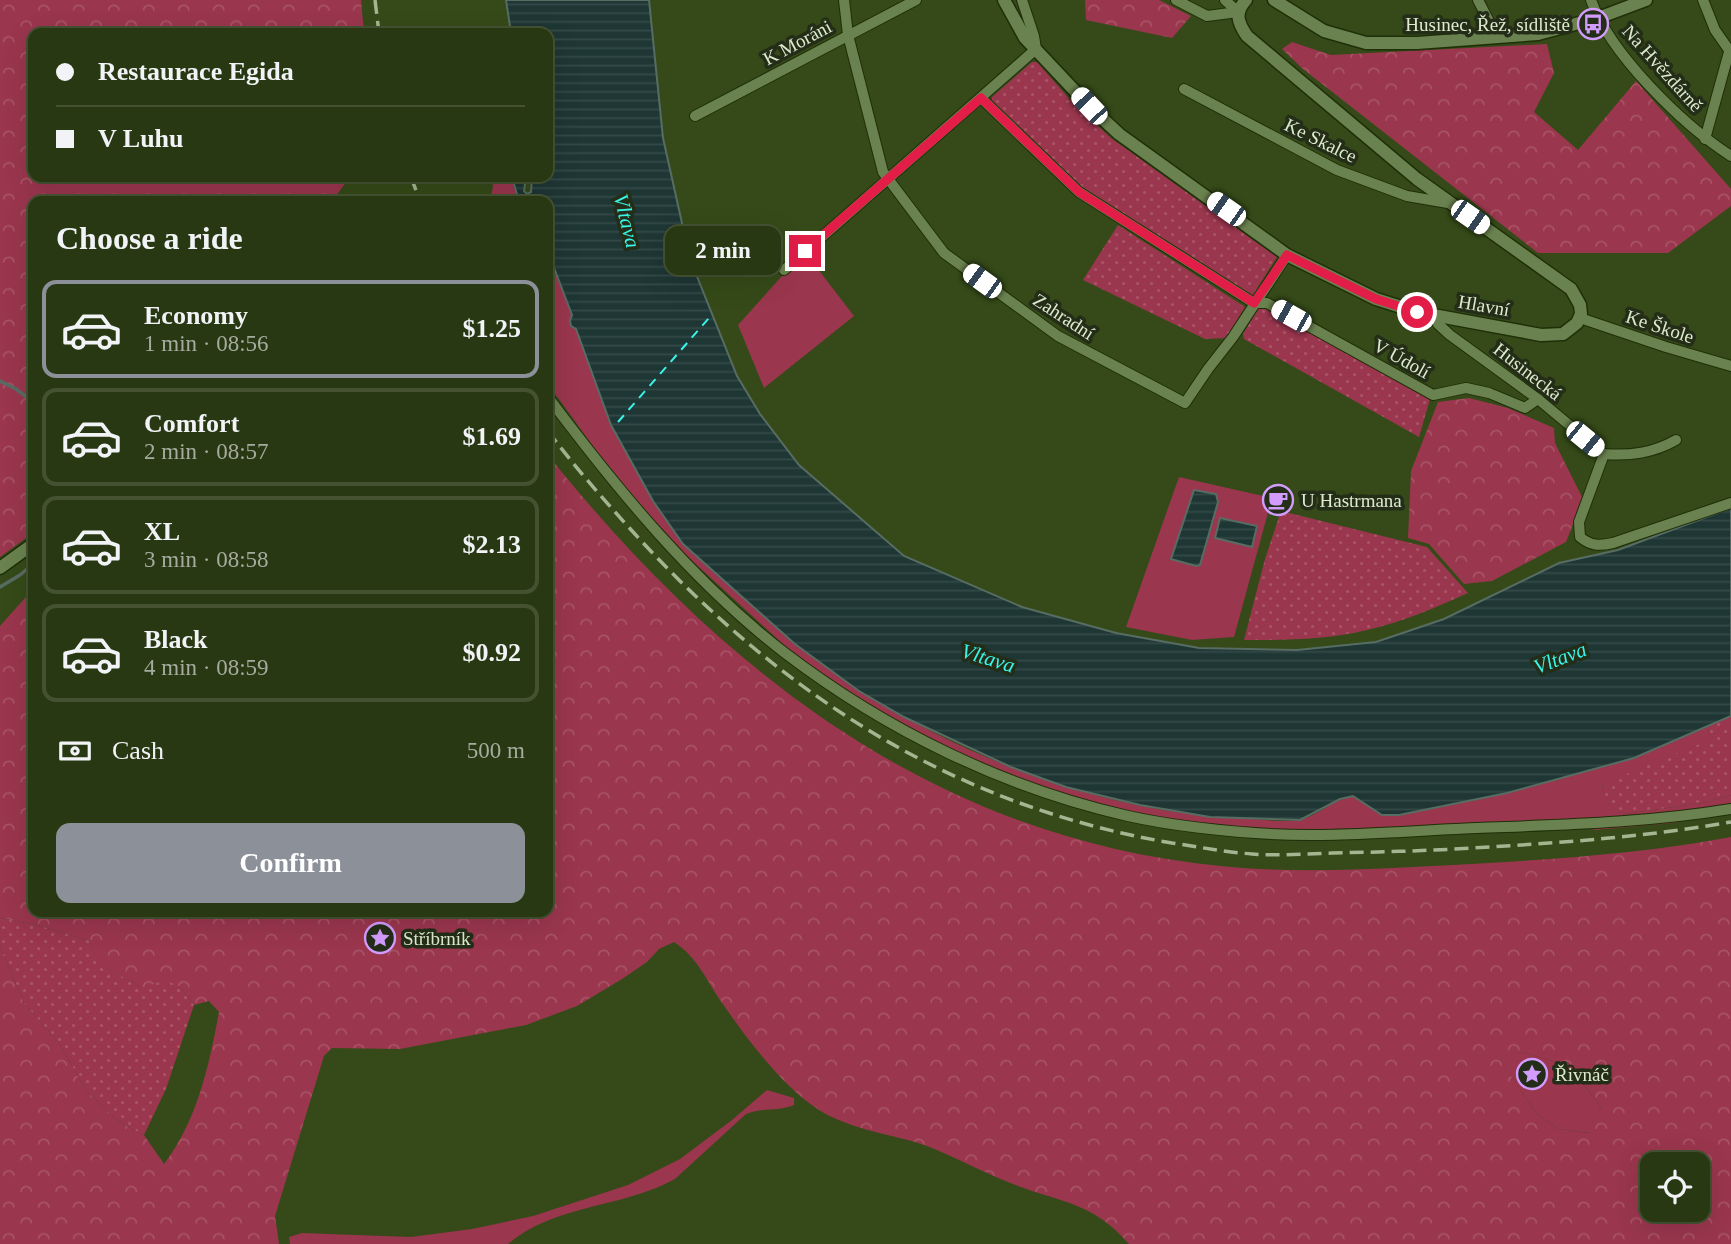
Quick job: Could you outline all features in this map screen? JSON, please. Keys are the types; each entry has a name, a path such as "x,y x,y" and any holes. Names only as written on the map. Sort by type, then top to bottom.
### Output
{"street":[{"name":"Zahradní","path":"844,0 848,35 879,163 888,178 944,253 1058,336 1185,403 1287,255"},
{"name":"K Moráni","path":"695,116 916,0"},
{"name":"Hlavní","path":"1004,0 1026,38 1119,134 1287,255 1376,299 1439,316 1547,335 1569,331 1580,318"},
{"path":"784,270 1036,49 1022,0"},
{"path":"1175,0 1208,16 1238,12"},
{"path":"1224,0 1238,12"},
{"path":"1246,0 1238,12 1238,20 1247,36 1417,179 1567,286 1579,301 1580,318"},
{"path":"1274,0 1324,32 1366,43 1538,34 1598,18 1646,0"},
{"path":"1478,0 1496,37"},
{"name":"Na Hvězdárně","path":"1591,0 1598,18 1645,79 1705,139 1731,156"},
{"name":"Na Hvězdárně","path":"1703,0 1715,30 1730,53 1705,139"},
{"name":"Ke Skalce","path":"1184,89 1337,170 1407,196 1451,204"},
{"path":"981,98 1079,192 1254,303"},
{"name":"V Údolí","path":"1254,303 1267,303 1433,395 1466,388 1489,393 1525,408 1538,399"},
{"name":"Husinecká","path":"1439,316 1438,324 1450,335 1538,399 1604,454"},
{"name":"Ke Škole","path":"1580,318 1731,366"},
{"path":"553,404 592,456 661,536 724,599 782,651 831,687 894,726 942,751 1032,788 1130,817 1211,829 1321,835 1645,820 1731,809"},
{"path":"1676,440 1649,452 1626,456 1604,454 1579,522 1580,537 1598,546 1613,543 1731,503"},
{"path":"0,568 28,548"}],"green space":[{"path":"0,0 361,0 364,28 28,28 28,182 346,182 336,196 28,196 28,537 0,557"},
{"path":"1085,0 1159,0 1191,16 1172,38 1086,20"},
{"path":"1292,42 1331,55 1547,44 1554,73 1534,112 1578,150 1636,81 1731,189 1731,206 1668,253 1538,253 1303,69 1282,49"},
{"path":"1032,62 1037,62 1073,103 1111,138 1277,257 1252,296 1076,183 992,103 992,97"},
{"path":"492,182 513,182 518,196 491,196"},
{"path":"1118,225 1245,307 1226,338 1205,339 1083,280"},
{"path":"807,255 854,316 764,388 738,325 780,278"},
{"path":"553,265 573,316 571,326 576,328 611,425 765,616 812,657 866,694 925,728 987,757 1051,781 1116,800 1180,812 1288,821 1307,818 1353,796 1382,815 1399,815 1507,793 1634,758 1709,726 1708,741 1602,785 1608,804 1625,814 1702,803 1731,795 1731,813 1673,823 1595,830 1572,822 1258,831 1130,814 1032,786 898,726 808,667 664,535 595,449 553,391"},
{"path":"1260,306 1430,399 1419,437 1244,339 1243,334"},
{"path":"1469,398 1508,408 1554,428 1555,443 1583,499 1566,542 1492,581 1464,584 1429,544 1408,538 1411,471 1438,402"},
{"path":"553,461 615,534 686,607 762,673 842,731 928,781 1020,821 1117,849 1221,866 1279,870 1366,869 1558,858 1662,848 1731,837 1731,1244 1129,1244 1101,1219 1073,1204 1008,1182 927,1146 854,1126 819,1110 791,1088 765,1060 695,961 674,942 659,949 647,962 577,1006 526,1025 400,1049 332,1048 324,1056 275,1216 279,1244 0,1244 0,946 24,1003 59,1043 86,1090 118,1121 144,1135 164,1164 185,1130 200,1092 219,1012 209,1001 194,1005 179,986 142,988 97,963 90,941 37,925 0,918 0,626 28,595 28,917 553,917","holes":["1522,1052 1569,1066 1601,1107 1589,1133 1558,1129 1536,1113 1499,1058"]},
{"path":"1179,477 1272,498 1234,637 1192,640 1126,627"},
{"path":"1281,511 1427,547 1468,593 1406,619 1352,633 1306,639 1244,640 1265,559"},
{"path":"1731,716 1731,795 1702,803 1625,814 1607,804 1602,784 1707,741 1709,726"},
{"path":"0,918 37,925 90,941 98,963 142,988 165,980 179,986 194,1005 166,1089 144,1135 118,1121 86,1090 59,1043 24,1003 0,946"},
{"path":"1522,1052 1569,1066 1601,1107 1590,1133 1558,1129 1536,1113 1498,1057"},
{"path":"767,1090 794,1098 794,1105 746,1114 675,1179 661,1186 543,1222 508,1244 290,1244 289,1237 302,1233 411,1237 472,1229 533,1216 628,1185 680,1159"}],"water":[{"name":"Vltava","path":"506,0 649,0 663,138 690,259 737,376 760,414 799,465 904,556 1022,607 1116,633 1199,648 1297,650 1376,642 1444,619 1559,563 1618,550 1731,508 1731,716 1634,758 1507,793 1399,815 1382,815 1353,796 1340,799 1300,820 1210,817 1140,805 1066,787 1011,767 904,717 859,691 795,644 683,544 653,501 611,425 576,329 571,326 572,315 553,265 553,196 518,196 513,182 525,182 524,191 527,194 531,192 532,182 553,182 553,28 510,28"},
{"path":"1194,490 1216,494 1218,502 1200,565 1196,566 1171,559"},
{"path":"1220,518 1257,526 1252,547 1215,538"}],"waterway":[{"path":"0,381 28,398"},
{"path":"0,587 28,568"}],"ferry route":[{"path":"618,422 709,318"}],"railway":[{"path":"375,0 378,28"},
{"path":"413,182 418,196"},
{"path":"553,438 634,533 691,591 750,645 812,693 876,735 945,771 1016,802 1092,826 1172,843 1262,855 1419,851 1537,844 1731,822"}],"place":[{"name":"Husinec, Řež, sídliště","path":"1593,24"},
{"name":"U Hastrmana","path":"1278,500"},
{"name":"Stříbrník","path":"380,938"},
{"name":"Řivnáč","path":"1532,1074"}],"route":[{"path":"805,251 981,98 1079,192 1254,303 1287,255 1376,299 1417,312"}]}
